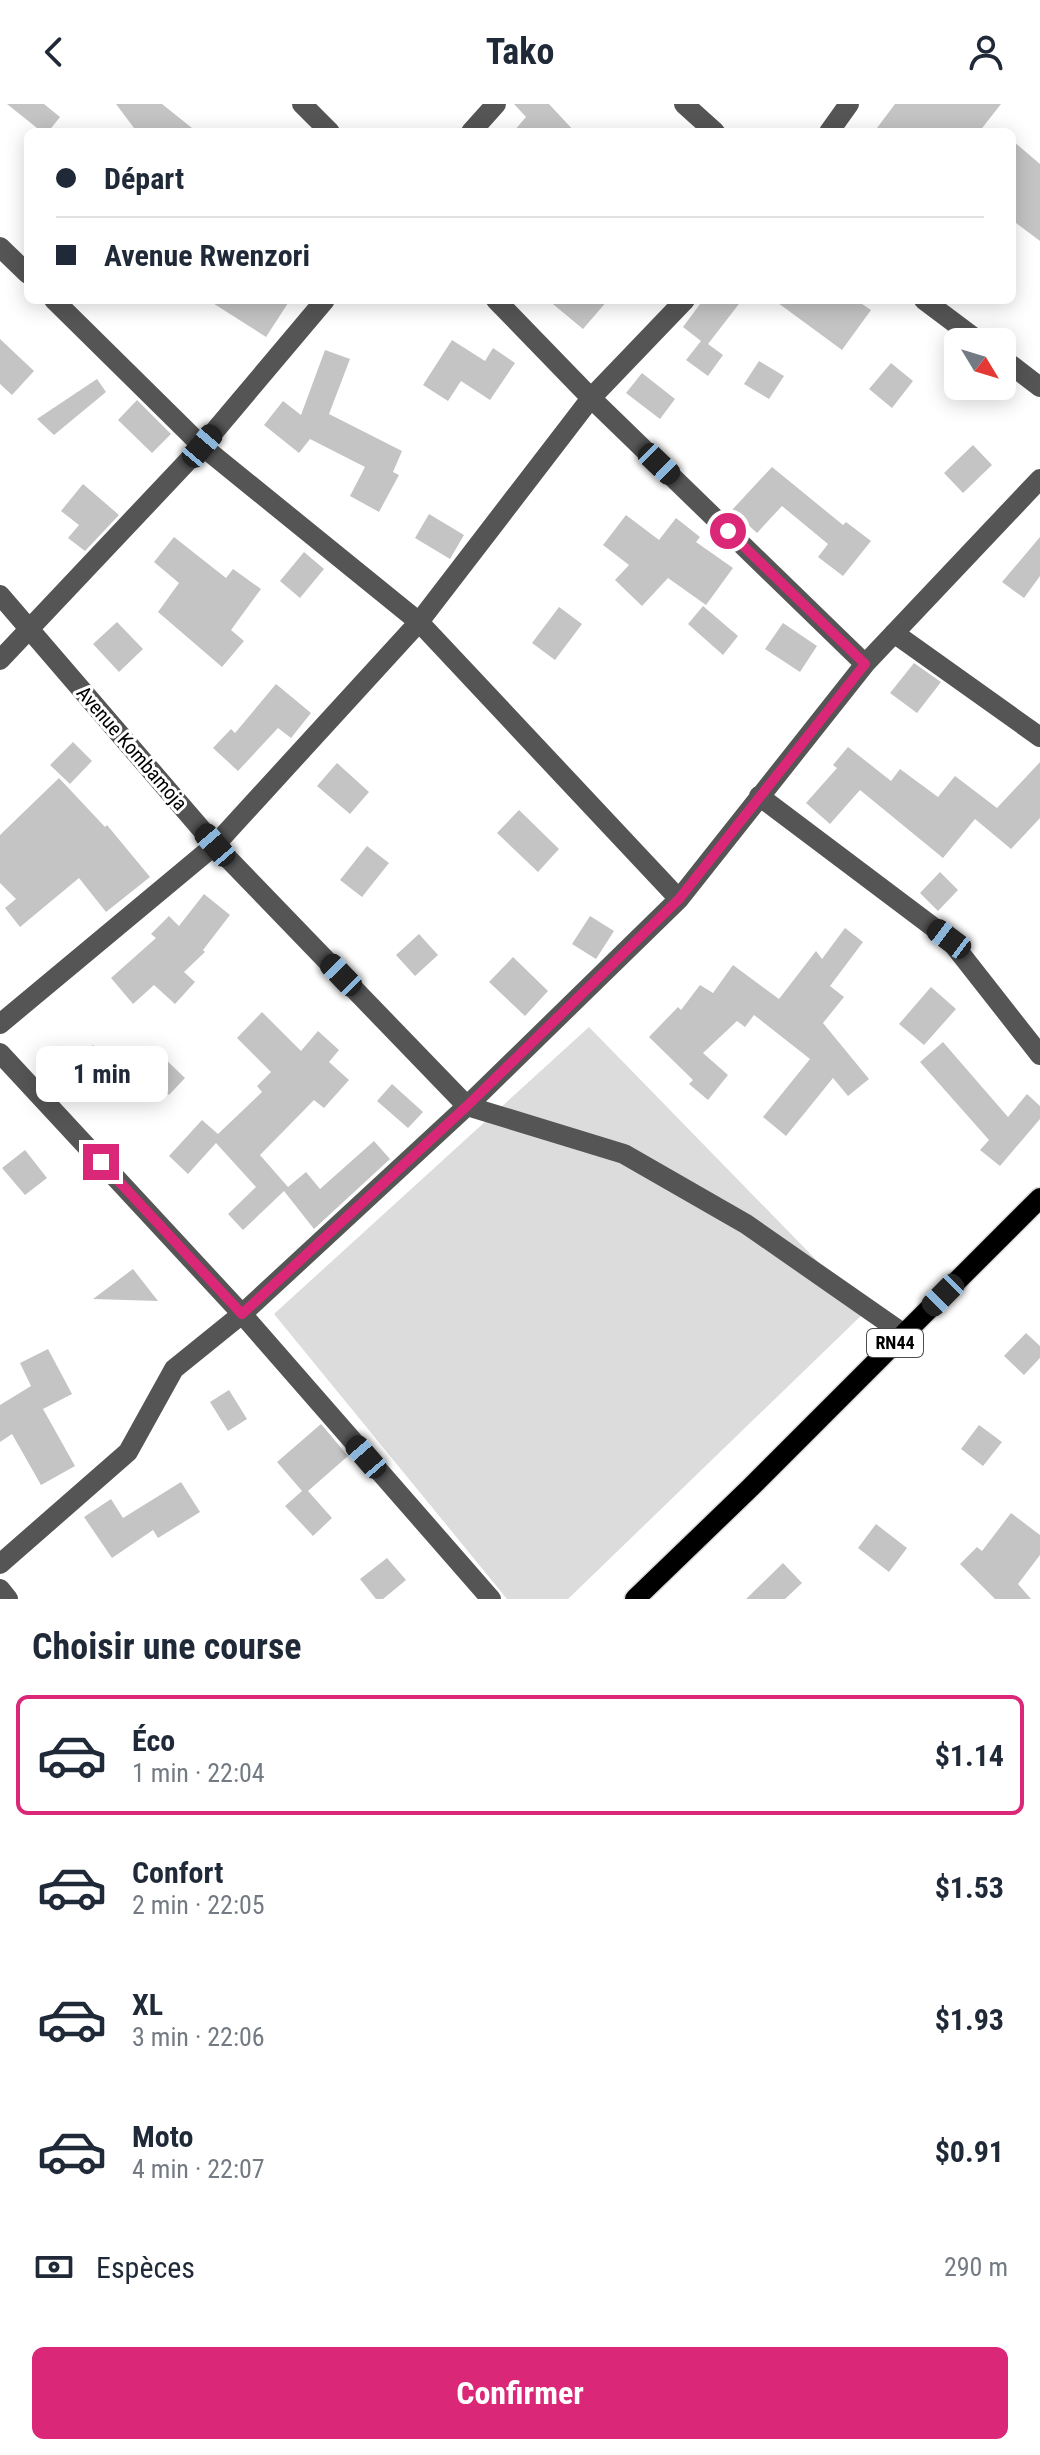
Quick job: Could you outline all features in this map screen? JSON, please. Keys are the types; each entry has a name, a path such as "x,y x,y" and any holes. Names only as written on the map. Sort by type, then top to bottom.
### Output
{"main road":[{"name":"RN44","path":"635,1599 1040,1198"}],"street":[{"path":"302,104 326,128"},
{"path":"475,128 496,104"},
{"path":"684,104 711,128"},
{"path":"832,128 849,104"},
{"path":"0,247 24,270"},
{"path":"58,304 202,446 419,622 679,899"},
{"path":"0,660 202,446 322,304"},
{"path":"500,304 591,398 865,664"},
{"path":"0,1024 215,845 419,622 591,398 681,304"},
{"path":"929,304 961,328"},
{"path":"1016,369 1040,387"},
{"path":"0,1564 128,1452 174,1369 242,1314 467,1106 679,899 865,664 1040,479"},
{"name":"Avenue Kombamoja","path":"0,595 215,845 467,1106"},
{"path":"894,633 1040,737"},
{"path":"759,796 949,939 1040,1055"},
{"path":"0,1053 242,1314 491,1599"},
{"path":"467,1106 624,1154 746,1224 904,1334"},
{"path":"0,1589 8,1599"}],"shaded area":[{"path":"589,1027 866,1311 568,1599 507,1599 274,1314"}],"building":[{"path":"7,104 44,104 60,117 51,128 37,128"},
{"path":"116,104 162,104 192,128 134,128"},
{"path":"514,104 549,104 571,128 516,128 526,117"},
{"path":"895,104 1001,104 982,128 877,128"},
{"path":"1016,143 1040,164 1040,241 1016,223"},
{"path":"214,304 287,304 266,337"},
{"path":"553,304 605,304 583,329"},
{"path":"700,304 739,304 708,344 723,355 708,376 686,360 701,341 683,327"},
{"path":"779,304 862,304 871,310 842,350"},
{"path":"0,339 34,371 12,395 0,384"},
{"path":"452,340 485,361 493,348 515,363 490,400 461,381 448,401 423,385"},
{"path":"325,350 350,359 329,414 402,451 393,472 399,475 379,512 350,496 365,467 310,439 299,453 264,425 283,401 301,415"},
{"path":"759,361 784,376 769,399 744,384"},
{"path":"891,363 913,381 892,408 869,389"},
{"path":"642,373 675,399 660,419 626,393"},
{"path":"97,379 106,392 54,435 37,419"},
{"path":"137,400 171,434 152,453 118,420"},
{"path":"973,445 992,465 963,493 944,473"},
{"path":"772,467 843,525 846,522 871,541 843,576 818,557 828,544 782,506 757,533 732,510"},
{"path":"83,484 119,515 85,551 68,538 79,525 61,511"},
{"path":"429,514 464,535 450,559 415,538"},
{"path":"626,515 659,540 676,518 700,537 696,542 733,568 706,605 668,578 642,606 615,580 629,565 603,545"},
{"path":"174,537 226,578 233,569 261,589 231,630 244,641 222,667 158,612 179,583 154,562"},
{"path":"1040,537 1040,576 1024,598 1002,582"},
{"path":"304,552 324,569 300,598 280,581"},
{"path":"703,606 738,636 723,655 688,624"},
{"path":"559,607 582,624 555,660 532,643"},
{"path":"117,622 143,649 119,672 93,644"},
{"path":"783,623 817,646 800,672 765,649"},
{"path":"914,663 941,682 917,713 890,693"},
{"path":"276,684 311,713 291,738 278,728 238,771 213,748 231,729 235,733"},
{"path":"73,742 92,761 70,784 50,765"},
{"path":"848,747 891,781 900,769 938,797 955,776 997,808 1040,762 1040,818 1011,849 975,819 943,858 860,790 830,824 806,803 837,768 833,765"},
{"path":"337,763 369,792 350,814 317,786"},
{"path":"59,778 105,827 107,825 150,877 106,912 79,878 20,927 5,908 16,899 0,883 0,835"},
{"path":"519,810 559,849 538,872 497,833"},
{"path":"367,846 389,863 362,897 340,880"},
{"path":"940,872 958,890 938,911 920,893"},
{"path":"204,894 230,915 203,950 205,952 184,972 195,982 175,1004 154,985 133,1004 111,978 156,938 151,934 169,916 179,926"},
{"path":"590,916 614,931 596,959 572,944"},
{"path":"845,928 863,942 830,986 844,997 823,1023 869,1079 848,1096 833,1078 786,1136 763,1117 810,1059 754,1015 745,1027 737,1021 703,1053 728,1075 708,1100 689,1084 693,1080 649,1037 678,1007 681,1010 700,985 713,993 733,965 779,999 816,951 822,959"},
{"path":"419,934 438,955 415,976 396,955"},
{"path":"513,957 548,991 525,1016 489,982"},
{"path":"931,987 956,1009 924,1045 899,1024"},
{"path":"262,1012 301,1051 318,1031 339,1050 329,1062 349,1080 324,1108 314,1100 260,1155 288,1187 306,1172 320,1189 374,1141 390,1159 314,1229 284,1191 243,1230 228,1214 256,1187 216,1143 188,1174 169,1156 202,1120 218,1134 262,1092 257,1086 271,1072 237,1038"},
{"path":"943,1042 1008,1117 1027,1094 1040,1106 1040,1119 1000,1166 980,1150 989,1140 920,1062"},
{"path":"93,1045 108,1066 76,1089 61,1068"},
{"path":"158,1052 185,1078 169,1095 142,1070"},
{"path":"392,1084 423,1112 408,1128 377,1101"},
{"path":"25,1150 47,1178 25,1195 2,1168"},
{"path":"133,1269 158,1301 93,1299"},
{"path":"1026,1333 1040,1346 1040,1358 1024,1375 1004,1356"},
{"path":"48,1349 72,1394 43,1409 75,1466 41,1485 12,1434 0,1442 0,1405 31,1386 20,1363"},
{"path":"229,1390 247,1419 228,1431 210,1402"},
{"path":"321,1424 348,1456 308,1491 332,1518 313,1536 285,1506 302,1491 277,1462"},
{"path":"979,1425 1002,1442 983,1466 961,1449"},
{"path":"181,1482 200,1512 158,1538 153,1530 112,1558 84,1517 111,1499 123,1518"},
{"path":"1011,1513 1040,1535 1040,1555 1018,1584 1031,1599 995,1599 960,1564 977,1547 982,1551"},
{"path":"876,1524 907,1548 889,1572 858,1548"},
{"path":"387,1558 406,1580 383,1599 376,1599 360,1579"},
{"path":"783,1563 802,1583 785,1599 746,1599"}],"route":[{"path":"101,1162 242,1314 467,1106 679,899 865,664 728,531"}]}
